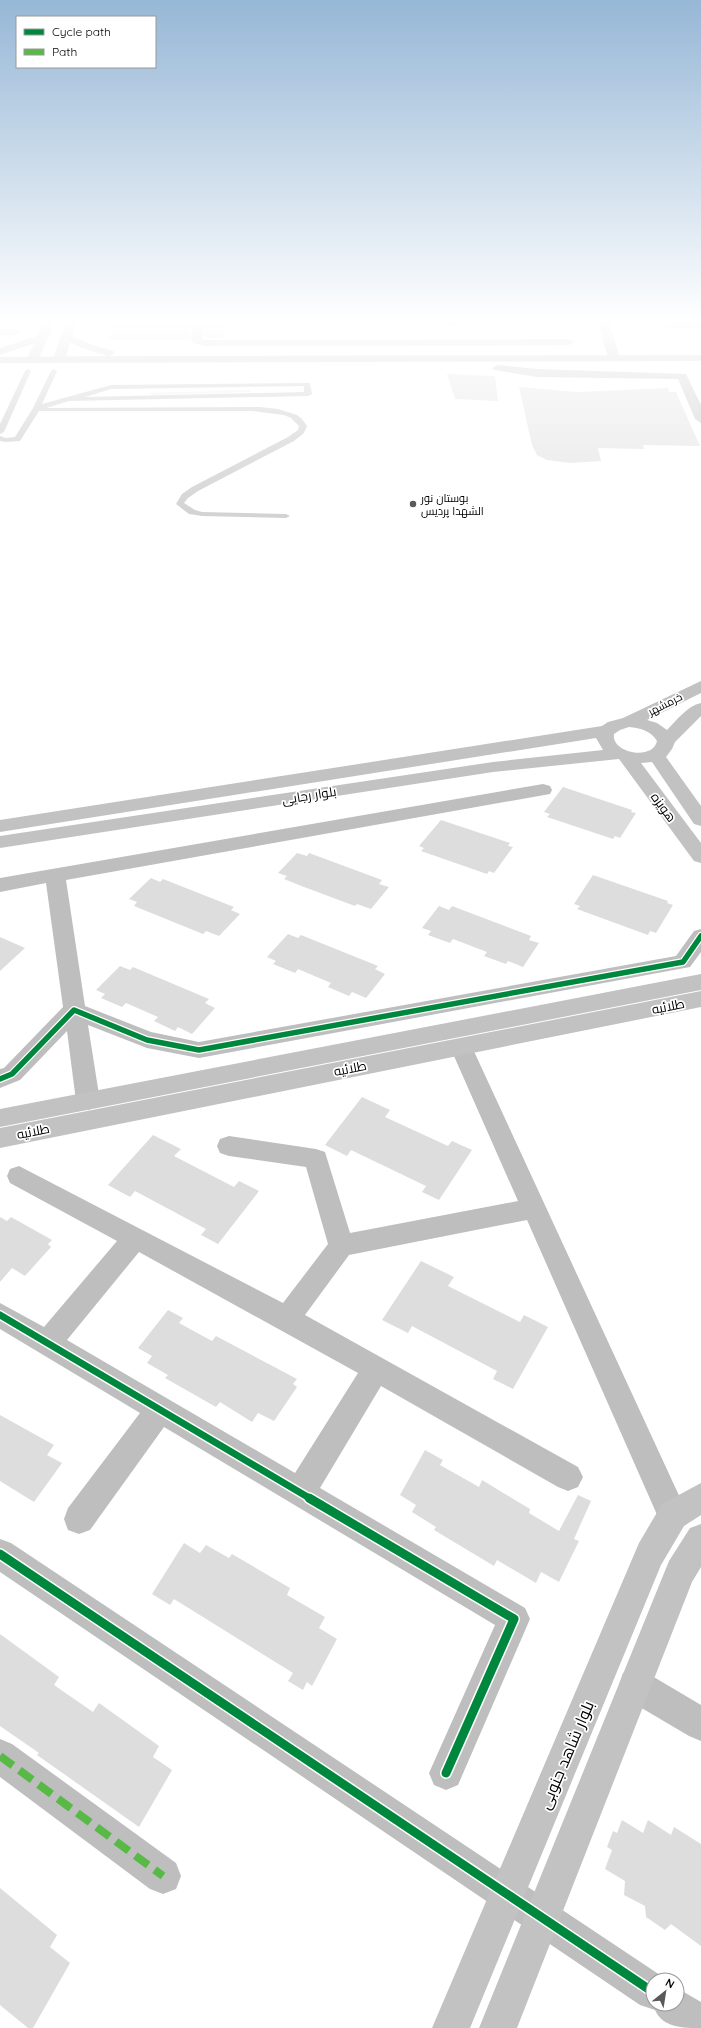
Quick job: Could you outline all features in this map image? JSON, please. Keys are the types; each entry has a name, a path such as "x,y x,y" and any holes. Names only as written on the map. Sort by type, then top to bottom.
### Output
{"main road":[{"name":"خرمشهر","path":"606,731 615,725 629,722 701,686"},
{"name":"خرمشهر","path":"661,748 687,719 701,708"},
{"name":"هویزه","path":"629,722 649,726 663,735 661,748 701,820"},
{"name":"هویزه","path":"606,731 604,737 606,743 623,755 701,857"},
{"name":"بلوار رجایی","path":"0,826 606,731"},
{"name":"بلوار رجایی","path":"0,842 493,768 623,755 647,758 661,748"},
{"name":"طلائیه","path":"0,1118 89,1110 457,1038 701,982"},
{"name":"طلائیه","path":"457,1038 701,999"},
{"name":"طلائیه","path":"0,1138 89,1110"},
{"name":"بلوار شاهد جنوبی","path":"451,2028 650,1554 673,1515 701,1498"},
{"path":"498,2028 680,1572 701,1539"}],"street":[{"path":"0,885 543,790"},
{"path":"55,876 89,1110"},
{"path":"74,1010 147,1040 199,1050 683,962 701,936"},
{"path":"0,1079 12,1074 74,1010"},
{"path":"457,1038 673,1515"},
{"path":"229,1146 316,1159 341,1246"},
{"path":"19,1176 287,1320 568,1477"},
{"path":"287,1320 341,1246 535,1208"},
{"path":"48,1343 135,1238"},
{"path":"0,1315 514,1619 446,1773"},
{"path":"300,1493 376,1369"},
{"path":"79,1519 160,1409"},
{"path":"0,1554 645,1987"},
{"path":"635,1685 701,1724"},
{"path":"0,1756 163,1876"},
{"path":"683,2012 701,2024"}],"lane":[{"path":"0,432 7,417"},
{"path":"0,438 5,440 17,439 31,417"},
{"path":"286,516 202,514 192,512 180,504 185,496 195,489 291,440 301,431 304,426 302,422 295,417"}],"building":[{"path":"526,417 687,417 700,446 643,445 644,449 598,448 601,461 570,463 547,460 537,455 532,445"},
{"path":"563,787 632,810 631,812 636,813 620,838 615,836 613,839 547,817 550,814 544,812"},
{"path":"441,820 510,843 508,846 513,847 494,873 489,871 487,874 421,851 424,848 419,846"},
{"path":"297,853 307,856 309,853 382,880 379,884 389,887 371,909 357,904 355,906 284,879 287,876 278,873"},
{"path":"593,875 668,901 667,903 673,905 656,933 650,931 648,935 577,909 580,906 574,904"},
{"path":"151,878 160,882 163,879 234,907 231,910 240,914 219,936 206,931 203,934 134,906 137,902 129,899"},
{"path":"439,906 449,910 452,906 531,936 529,940 539,943 523,967 508,961 506,964 484,956 487,952 453,939 450,943 428,935 431,931 422,928"},
{"path":"288,934 298,938 301,935 378,966 375,969 385,974 366,998 352,992 349,996 328,987 331,983 298,969 295,973 273,964 276,961 267,957"},
{"path":"0,937 25,948 0,971"},
{"path":"120,966 130,970 133,967 209,999 205,1003 215,1008 192,1034 178,1027 175,1031 154,1021 158,1017 126,1003 122,1007 101,998 105,994 96,990"},
{"path":"362,1097 390,1110 385,1117 448,1146 452,1141 472,1150 439,1200 422,1192 426,1186 351,1150 347,1156 325,1145"},
{"path":"153,1135 181,1149 174,1156 234,1187 239,1181 259,1191 218,1244 201,1235 206,1229 135,1191 130,1197 108,1185"},
{"path":"0,1217 7,1221 11,1217 52,1240 48,1244 51,1247 25,1276 12,1268 0,1282"},
{"path":"421,1261 454,1277 448,1286 520,1322 524,1315 548,1327 513,1389 493,1379 497,1371 412,1326 408,1333 382,1320"},
{"path":"168,1310 183,1318 179,1323 212,1341 216,1336 297,1379 293,1384 297,1387 274,1421 258,1413 252,1422 220,1402 216,1407 165,1378 168,1375 147,1363 152,1356 138,1348"},
{"path":"0,1415 54,1445 47,1455 62,1463 34,1502 0,1481"},
{"path":"425,1450 443,1460 440,1465 479,1487 482,1480 530,1509 529,1513 559,1531 578,1495 591,1501 574,1539 579,1541 559,1582 541,1572 536,1583 497,1560 494,1566 434,1530 436,1527 412,1512 416,1505 400,1495"},
{"path":"184,1543 200,1553 206,1545 229,1558 232,1554 290,1588 287,1595 325,1617 319,1628 337,1639 312,1686 307,1682 303,1690 288,1681 293,1673 174,1599 170,1605 152,1594"},
{"path":"0,1634 59,1677 54,1685 93,1712 99,1703 159,1746 153,1757 172,1770 139,1827 37,1755 39,1753 0,1726"},
{"path":"622,1820 643,1833 648,1820 671,1835 674,1827 701,1844 701,1946 671,1924 665,1930 646,1917 645,1906 624,1895 625,1881 605,1869 612,1850 607,1847 613,1831 617,1833"},
{"path":"0,1888 57,1935 50,1947 70,1963 33,2028 28,2028 0,2005"}],"marked path":[{"path":"0,1756 163,1876"}],"cycle path":[{"path":"0,1079 12,1074 74,1010 147,1040 199,1050 683,962 701,936"},
{"path":"0,1315 514,1619 446,1773"},
{"path":"0,1554 645,1987"}],"place":[{"name":"بوستان نور الشهدا پردیس","path":"413,504"}]}
